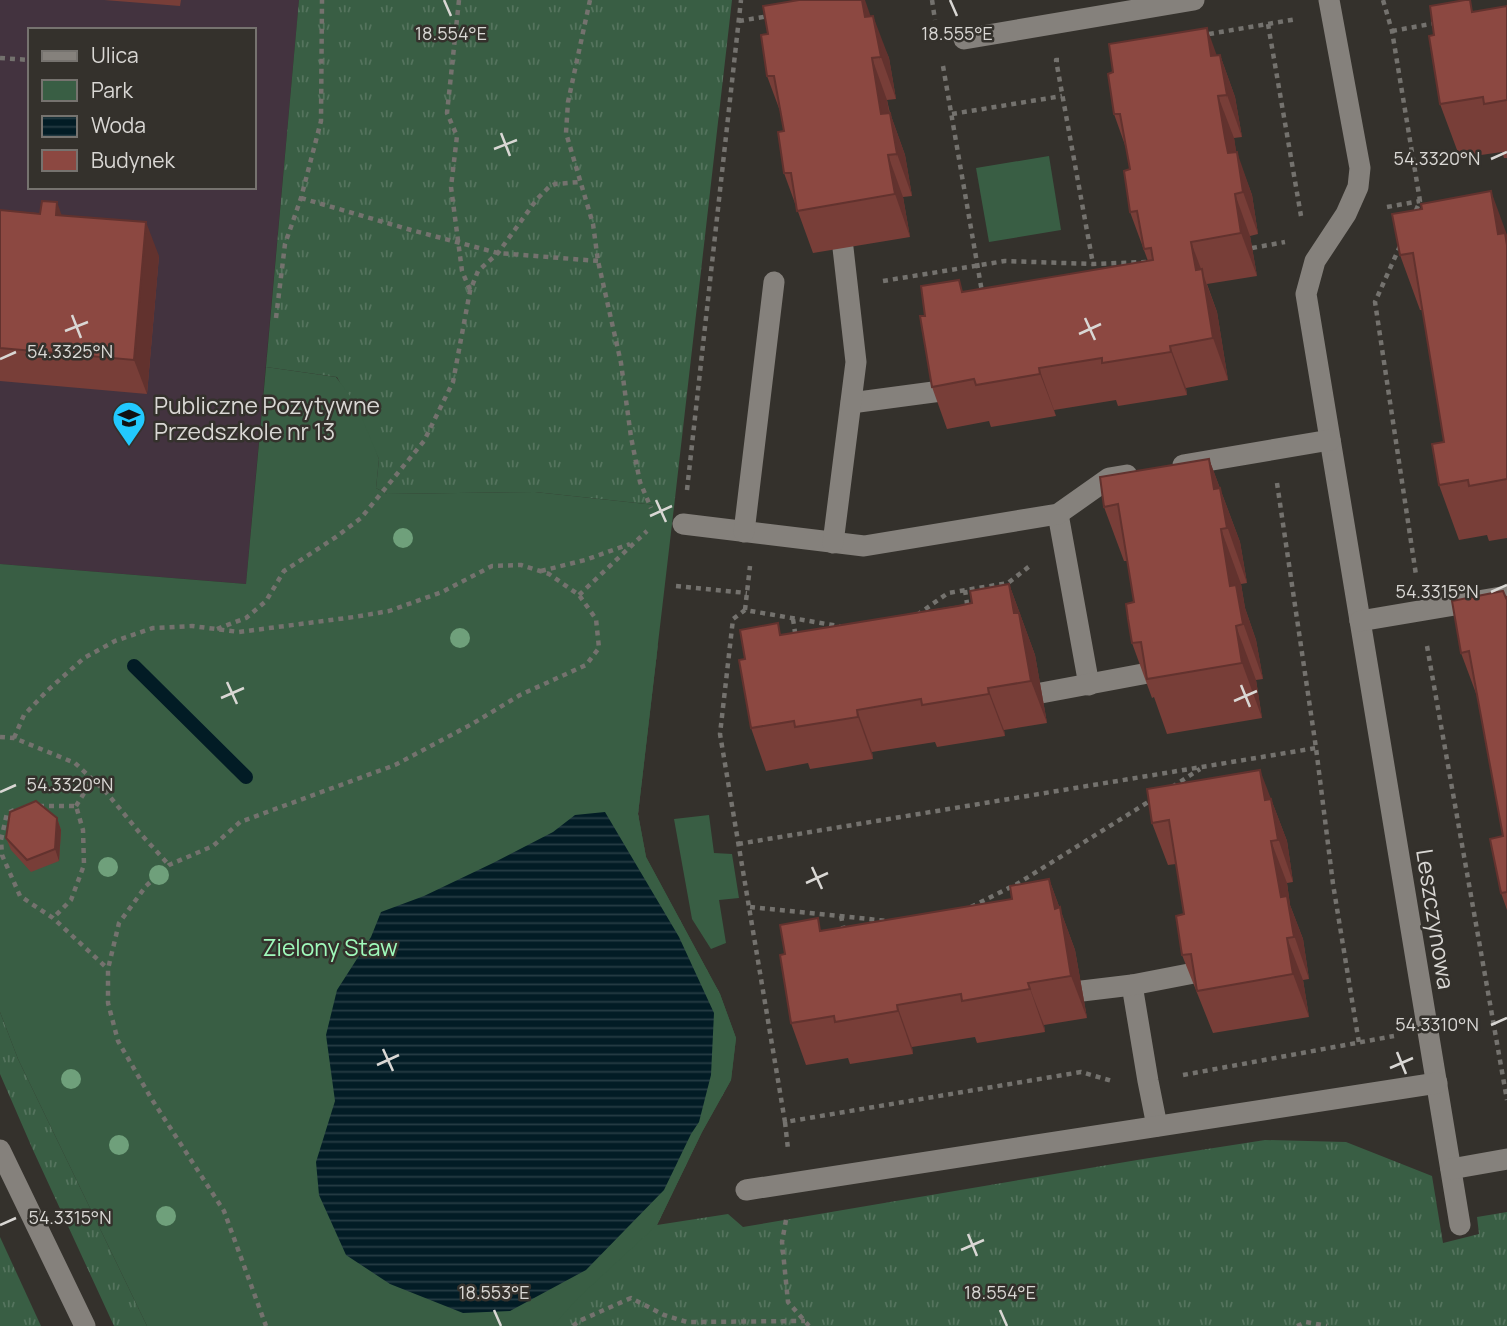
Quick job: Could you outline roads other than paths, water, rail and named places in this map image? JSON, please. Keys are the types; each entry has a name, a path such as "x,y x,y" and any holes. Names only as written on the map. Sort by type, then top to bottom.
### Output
{"street":[{"path":"964,39 1194,0"},
{"name":"Leszczynowa","path":"1329,0 1360,168 1358,187 1346,214 1315,261 1306,294 1460,1225"},
{"path":"834,543 856,362 843,248"},
{"path":"749,533 774,282"},
{"path":"851,403 940,391"},
{"path":"683,524 864,546 1058,514 1109,478 1330,440"},
{"path":"1058,514 1089,685"},
{"path":"1360,621 1507,596"},
{"path":"1041,693 1148,673"},
{"path":"1082,991 1194,973"},
{"path":"1132,985 1157,1126"},
{"path":"746,1191 1437,1083"},
{"path":"0,1150 85,1326"},
{"path":"1451,1169 1507,1159"}],"water":[{"name":"Zielony Staw","path":"605,812 679,937 714,1013 711,1075 699,1122 664,1190 586,1270 510,1311 463,1313 390,1284 346,1255 319,1195 316,1162 335,1101 326,1035 337,990 371,937 381,912 424,896 493,863 553,832 575,815"}],"waterway":[{"path":"134,666 246,777"}],"place":[{"name":"Publiczne Pozytywne Przedszkole nr 13","path":"129,448"}]}
